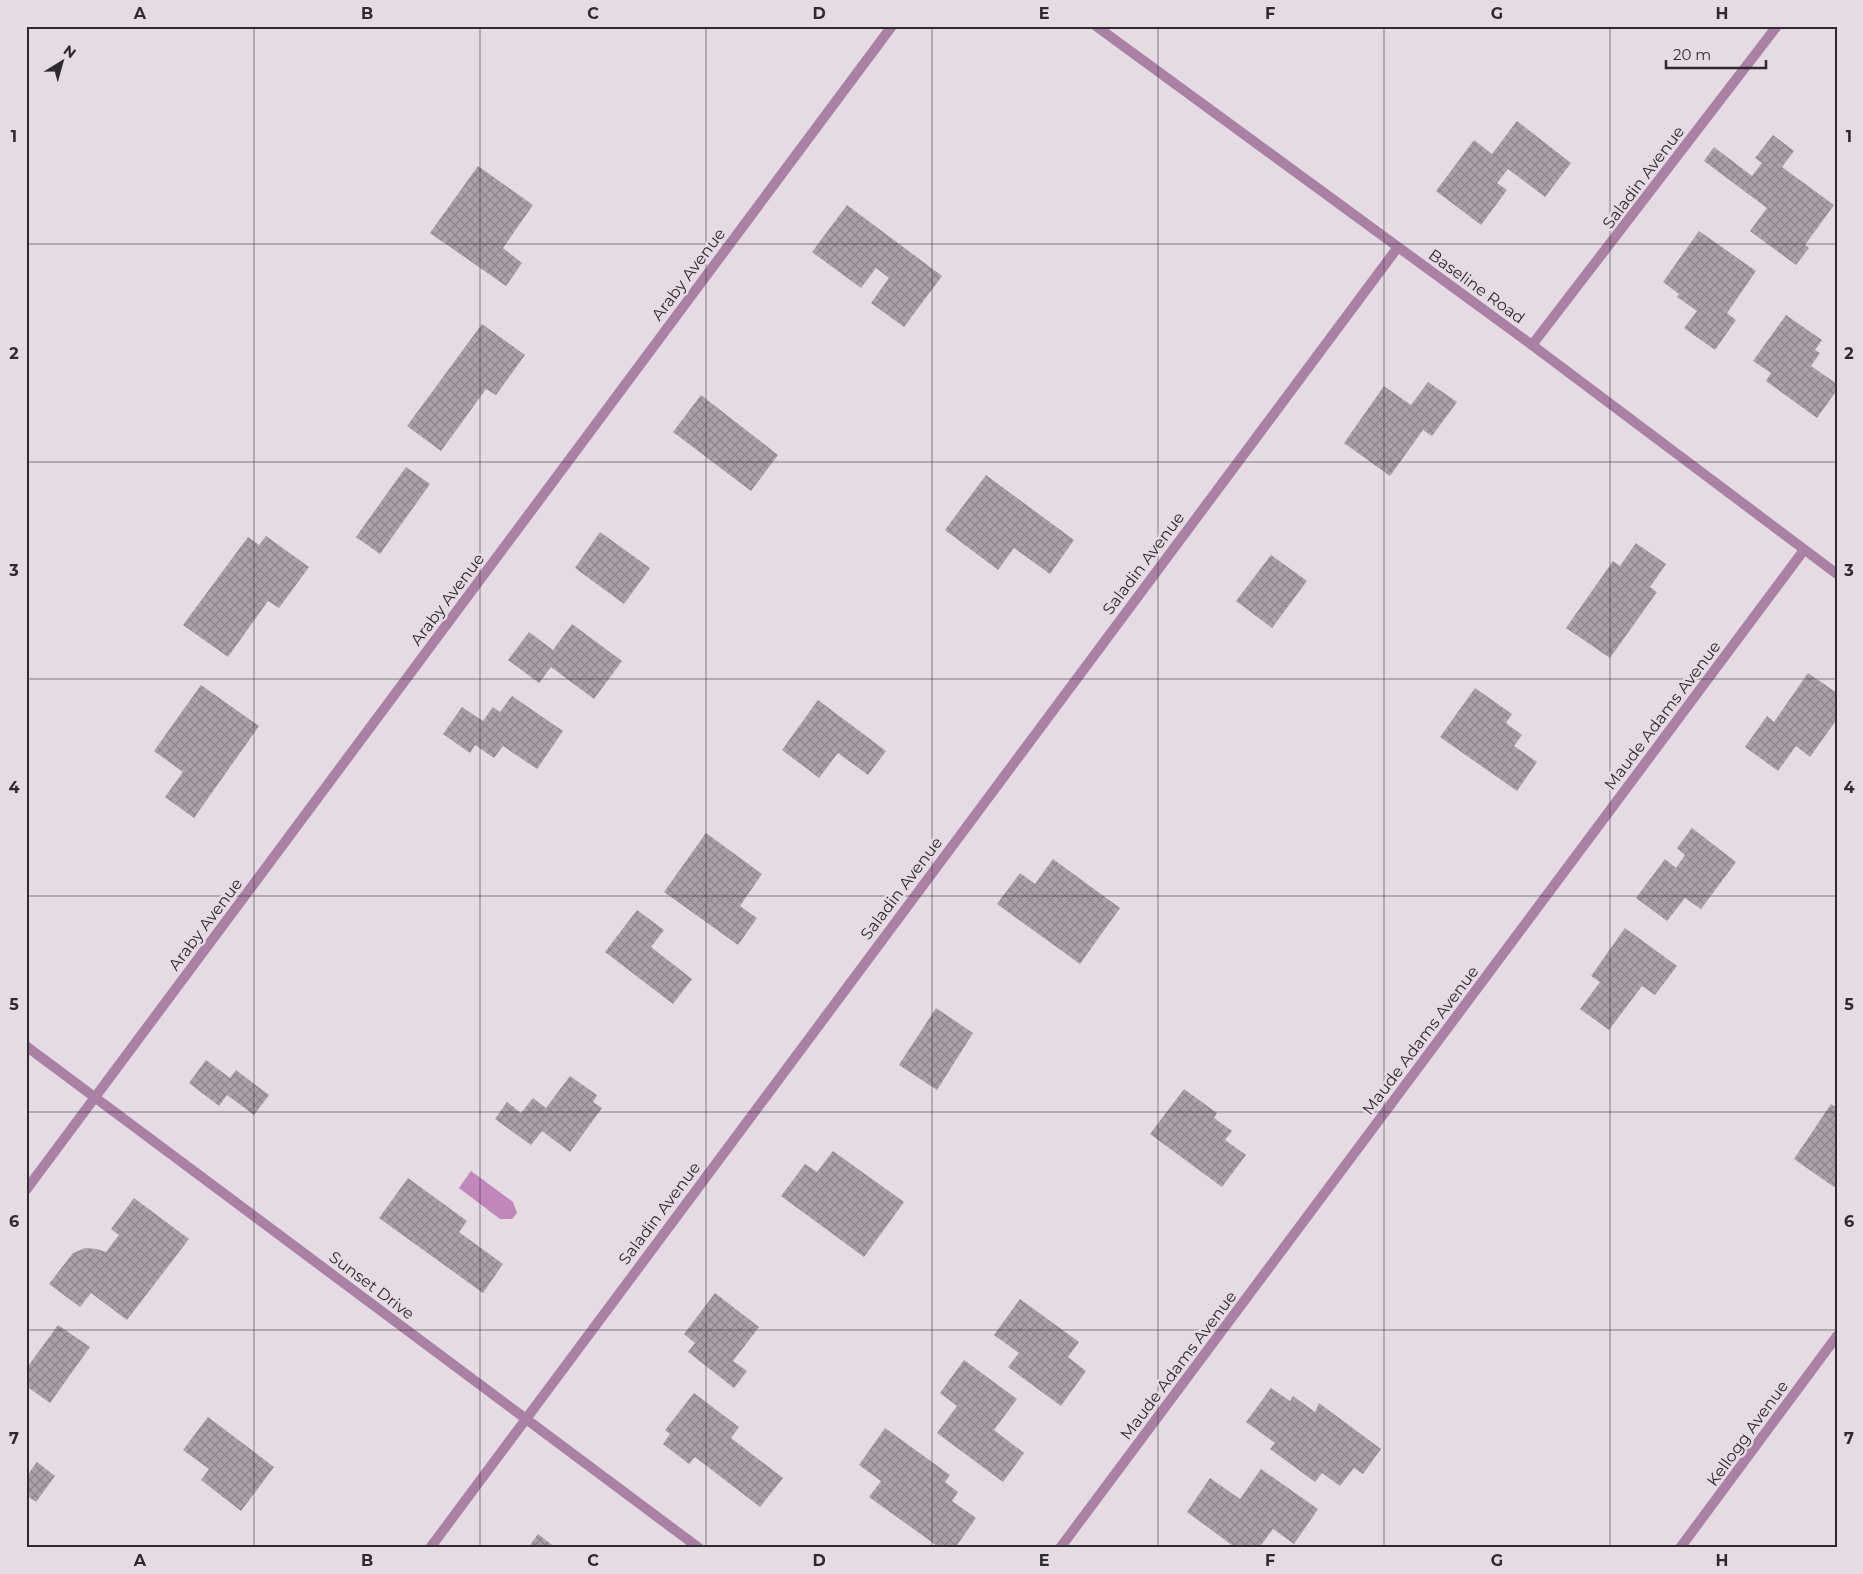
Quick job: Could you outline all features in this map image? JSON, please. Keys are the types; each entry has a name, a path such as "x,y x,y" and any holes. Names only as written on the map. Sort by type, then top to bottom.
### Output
{"street":[{"name":"Araby Avenue","path":"26,1190 892,26"},
{"name":"Baseline Road","path":"1096,26 1532,345 1837,574"},
{"name":"Saladin Avenue","path":"1532,345 1777,26"},
{"name":"Saladin Avenue","path":"430,1548 1398,247"},
{"name":"Maude Adams Avenue","path":"1060,1548 1804,550"},
{"name":"Sunset Drive","path":"26,1046 700,1548"},
{"name":"Kellogg Avenue","path":"1680,1548 1837,1336"}],"shaded area":[{"path":"471,1171 513,1202 517,1213 512,1219 500,1219 459,1188"}],"building":[{"path":"1517,121 1571,163 1545,197 1508,169 1497,183 1507,190 1481,225 1436,191 1474,140 1492,154"},
{"path":"1773,135 1794,151 1782,167 1834,205 1805,245 1809,248 1796,265 1750,231 1767,208 1704,161 1714,147 1752,176 1762,163 1755,158"},
{"path":"478,166 533,205 503,248 522,263 506,286 430,233"},
{"path":"847,205 942,276 904,327 871,303 889,278 876,268 861,288 812,252"},
{"path":"1699,231 1756,271 1727,313 1736,320 1715,350 1684,328 1697,311 1677,297 1679,294 1663,282"},
{"path":"1786,315 1822,340 1815,350 1820,353 1811,366 1837,384 1837,390 1817,418 1766,381 1771,373 1753,361"},
{"path":"482,324 525,355 496,395 486,389 441,451 407,426"},
{"path":"1428,382 1457,402 1432,436 1423,430 1390,476 1344,443 1384,386 1411,405"},
{"path":"701,395 778,455 751,491 673,432"},
{"path":"406,467 430,484 380,554 356,537"},
{"path":"986,475 1074,540 1050,574 1014,548 998,570 945,530"},
{"path":"600,532 650,568 624,604 575,568"},
{"path":"266,536 309,567 279,608 268,601 228,657 183,625 248,537 259,545"},
{"path":"1636,543 1666,564 1650,587 1657,592 1610,658 1566,628 1613,561 1620,566"},
{"path":"1271,555 1307,581 1272,628 1236,601"},
{"path":"572,624 622,661 594,699 551,667 539,683 508,660 529,632 553,650"},
{"path":"1808,673 1837,693 1837,719 1810,757 1796,746 1778,771 1745,747 1767,716 1774,722"},
{"path":"201,685 259,726 194,818 165,797 183,772 154,751"},
{"path":"1475,688 1512,714 1506,723 1522,735 1514,746 1537,762 1517,791 1440,737"},
{"path":"512,696 563,731 537,769 503,746 494,758 475,745 470,753 443,734 462,707 483,721 493,707 500,712"},
{"path":"818,700 886,751 868,775 838,753 819,778 782,750"},
{"path":"1692,828 1736,862 1701,909 1685,898 1667,921 1636,898 1665,859 1676,868 1685,855 1677,848"},
{"path":"706,833 762,874 740,906 757,918 738,945 664,892"},
{"path":"1053,859 1120,908 1080,964 997,904 1020,873 1035,884"},
{"path":"637,910 664,930 651,947 692,979 673,1004 605,952"},
{"path":"1625,928 1677,966 1655,995 1642,986 1609,1030 1580,1009 1600,982 1591,976"},
{"path":"936,1008 973,1033 937,1090 899,1065"},
{"path":"206,1060 230,1078 236,1070 269,1095 254,1115 227,1095 219,1106 189,1083"},
{"path":"570,1076 597,1095 593,1102 602,1108 570,1152 542,1131 531,1145 495,1119 507,1102 521,1113 533,1098 546,1108"},
{"path":"1184,1089 1217,1113 1214,1118 1232,1131 1225,1140 1246,1155 1222,1187 1150,1134"},
{"path":"1831,1104 1837,1108 1837,1182 1834,1187 1794,1159"},
{"path":"833,1151 904,1202 864,1257 781,1196 805,1164 817,1172"},
{"path":"408,1178 467,1221 459,1232 503,1264 483,1293 379,1218"},
{"path":"134,1198 189,1239 127,1320 91,1293 80,1307 49,1284 73,1253 85,1248 106,1252 119,1235 111,1229"},
{"path":"715,1293 759,1327 733,1361 747,1371 734,1388 688,1352 695,1343 684,1334"},
{"path":"1020,1299 1079,1342 1068,1357 1086,1371 1061,1406 1008,1367 1019,1353 994,1335"},
{"path":"58,1325 90,1347 50,1403 26,1386 26,1369"},
{"path":"964,1360 1017,1399 994,1430 1024,1453 1003,1482 937,1433 957,1406 940,1393"},
{"path":"1271,1388 1290,1401 1293,1396 1315,1412 1319,1403 1381,1449 1363,1474 1354,1468 1340,1486 1322,1473 1315,1482 1270,1449 1275,1443 1246,1422"},
{"path":"694,1393 739,1427 731,1438 783,1478 760,1507 695,1457 689,1464 663,1444 670,1434 665,1430"},
{"path":"208,1417 274,1467 241,1511 201,1480 209,1469 183,1450"},
{"path":"885,1428 950,1475 945,1482 958,1492 952,1501 976,1518 955,1548 940,1548 869,1497 881,1481 859,1465"},
{"path":"37,1462 55,1476 36,1502 26,1495 26,1477"},
{"path":"1261,1469 1318,1509 1294,1544 1273,1529 1259,1548 1236,1548 1187,1512 1210,1478 1240,1499"},
{"path":"538,1534 556,1548 528,1548"}]}
